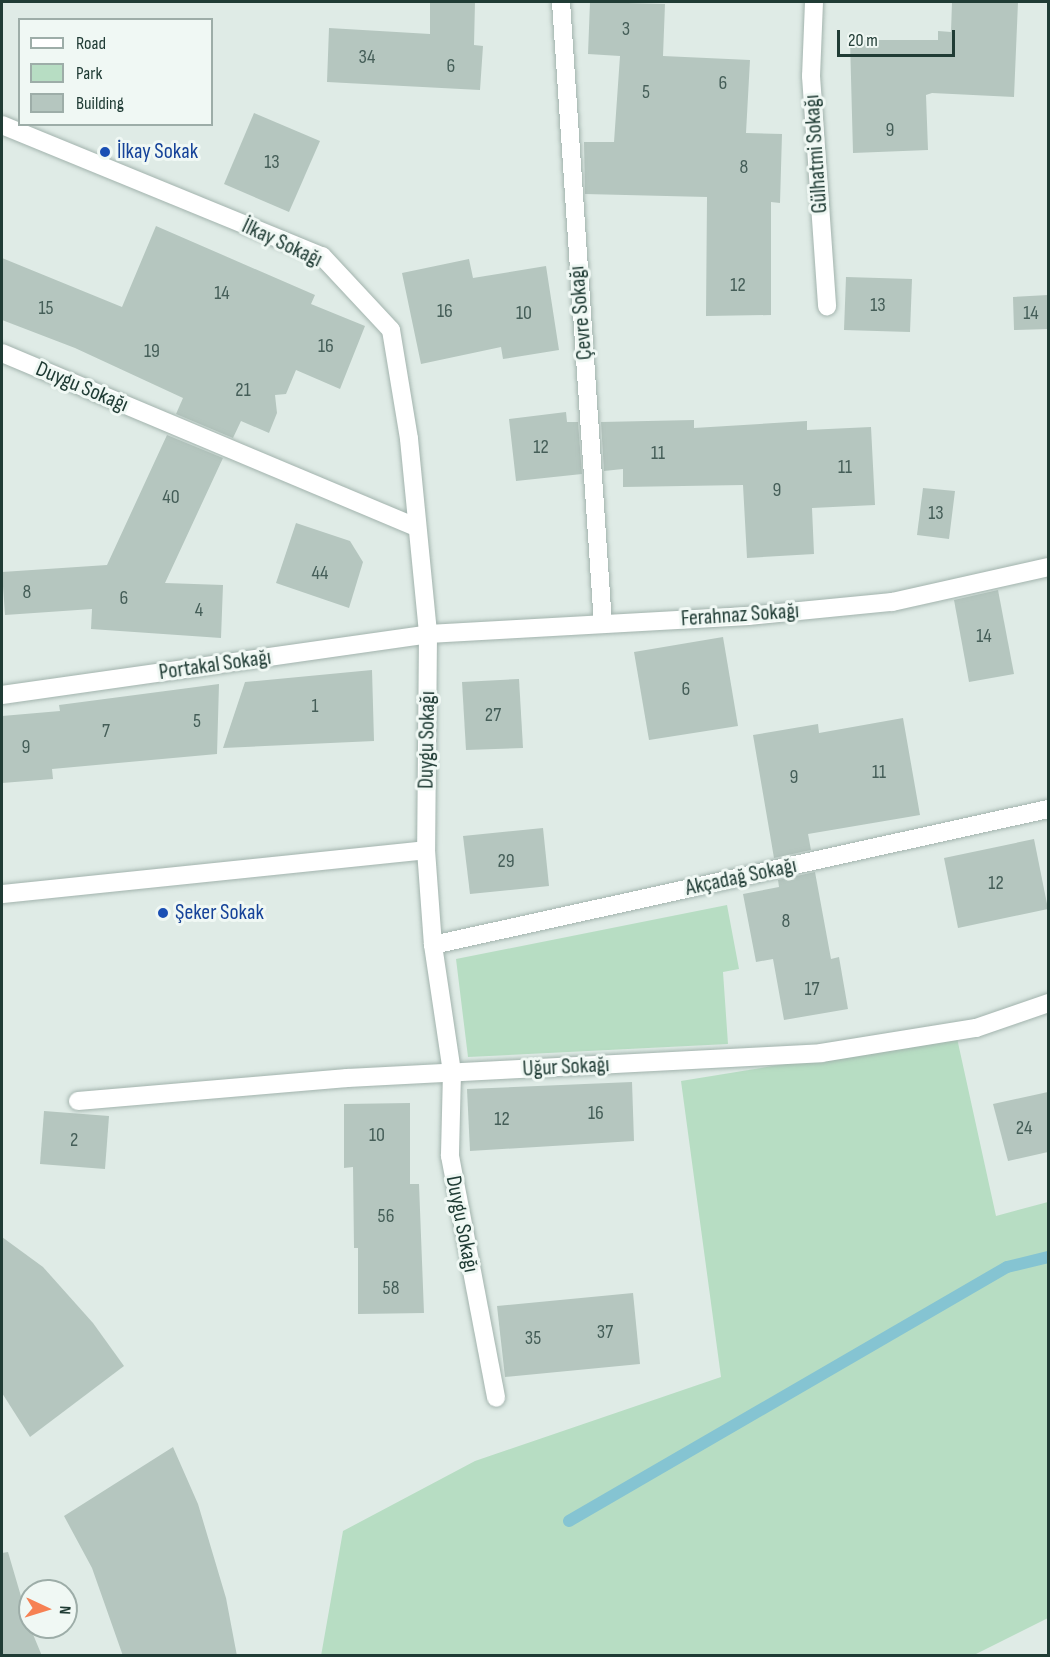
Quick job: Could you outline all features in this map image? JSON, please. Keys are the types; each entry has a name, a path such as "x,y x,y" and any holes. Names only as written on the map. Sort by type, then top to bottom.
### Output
{"street":[{"name":"Çevre Sokağı","path":"561,2 603,624"},
{"name":"Gülhatmi Sokağı","path":"814,2 811,76 827,306"},
{"name":"İlkay Sokağı","path":"2,125 322,256 391,330 409,439 416,527"},
{"name":"Duygu Sokağı","path":"2,353 416,527 428,634 426,850 433,945 452,1072 450,1156 496,1398"},
{"name":"Ferahnaz Sokağı","path":"428,634 603,624 892,602 1048,567"},
{"name":"Portakal Sokağı","path":"2,694 428,634"},
{"name":"Akçadağ Sokağı","path":"433,945 1048,809"},
{"path":"2,894 426,850"},
{"name":"Uğur Sokağı","path":"78,1101 452,1072 821,1053 976,1028 1048,1003"}],"green space":[{"path":"727,905 739,969 723,972 728,1044 468,1057 456,959"},
{"path":"955,1029 996,1216 1048,1202 1048,1618 974,1655 321,1656 343,1531 475,1461 721,1377 681,1081 803,1061"}],"building":[{"path":"430,2 475,2 474,45 483,46 480,90 327,82 329,28 430,34"},
{"path":"590,2 665,4 663,56 750,60 746,133 782,134 780,203 771,202 771,315 706,316 707,197 585,194 584,142 614,142 620,56 588,54"},
{"path":"952,2 1018,2 1014,97 932,93 926,95 928,150 853,153 850,40 938,40 938,31 951,32"},
{"path":"254,113 320,141 289,212 224,184"},
{"path":"156,226 315,295 311,304 365,326 340,389 296,370 286,394 275,395 277,413 269,433 241,421 233,438 176,414 183,398 75,348 2,320 2,258 122,307"},
{"path":"469,259 473,278 546,266 559,350 503,359 501,347 421,364 402,273"},
{"path":"846,277 912,279 910,332 844,330"},
{"path":"1048,295 1048,329 1014,330 1013,297"},
{"path":"566,412 567,422 578,422 582,474 516,481 509,419"},
{"path":"694,420 694,428 807,421 807,430 871,427 875,505 812,508 814,554 747,558 743,485 623,487 623,469 604,471 601,422"},
{"path":"167,435 223,458 165,583 223,585 221,638 91,629 92,609 5,615 2,572 107,565"},
{"path":"923,488 955,491 949,539 917,535"},
{"path":"296,523 350,541 363,562 349,608 276,583"},
{"path":"998,590 1014,674 969,682 954,600"},
{"path":"723,637 738,726 649,740 634,652"},
{"path":"372,670 374,741 223,748 245,682"},
{"path":"519,679 523,748 466,750 462,682"},
{"path":"219,684 217,754 52,769 53,779 2,783 2,716 60,711 59,705"},
{"path":"903,718 920,815 808,834 811,850 774,858 753,735 818,724 819,733"},
{"path":"543,828 549,886 470,894 463,836"},
{"path":"1034,839 1048,909 958,928 944,858"},
{"path":"815,872 831,959 839,957 848,1009 784,1020 773,959 756,962 743,894 779,887 778,880"},
{"path":"632,1082 634,1141 470,1151 467,1089"},
{"path":"1048,1092 1048,1152 1008,1161 993,1104"},
{"path":"410,1103 410,1184 419,1184 424,1313 358,1314 358,1248 354,1248 353,1167 344,1168 344,1104"},
{"path":"44,1111 109,1116 105,1169 40,1164"},
{"path":"2,1237 43,1267 93,1323 124,1366 30,1437 2,1393"},
{"path":"633,1293 640,1364 505,1377 497,1306"},
{"path":"173,1447 198,1504 226,1598 237,1656 123,1656 92,1568 64,1516"},
{"path":"8,1552 18,1586 18,1639 35,1639 42,1656 2,1656 2,1553"}],"waterway":[{"path":"569,1521 1007,1267 1048,1257"}],"place":[{"name":"İlkay Sokak","path":"105,152"},
{"name":"Şeker Sokak","path":"163,913"}]}
